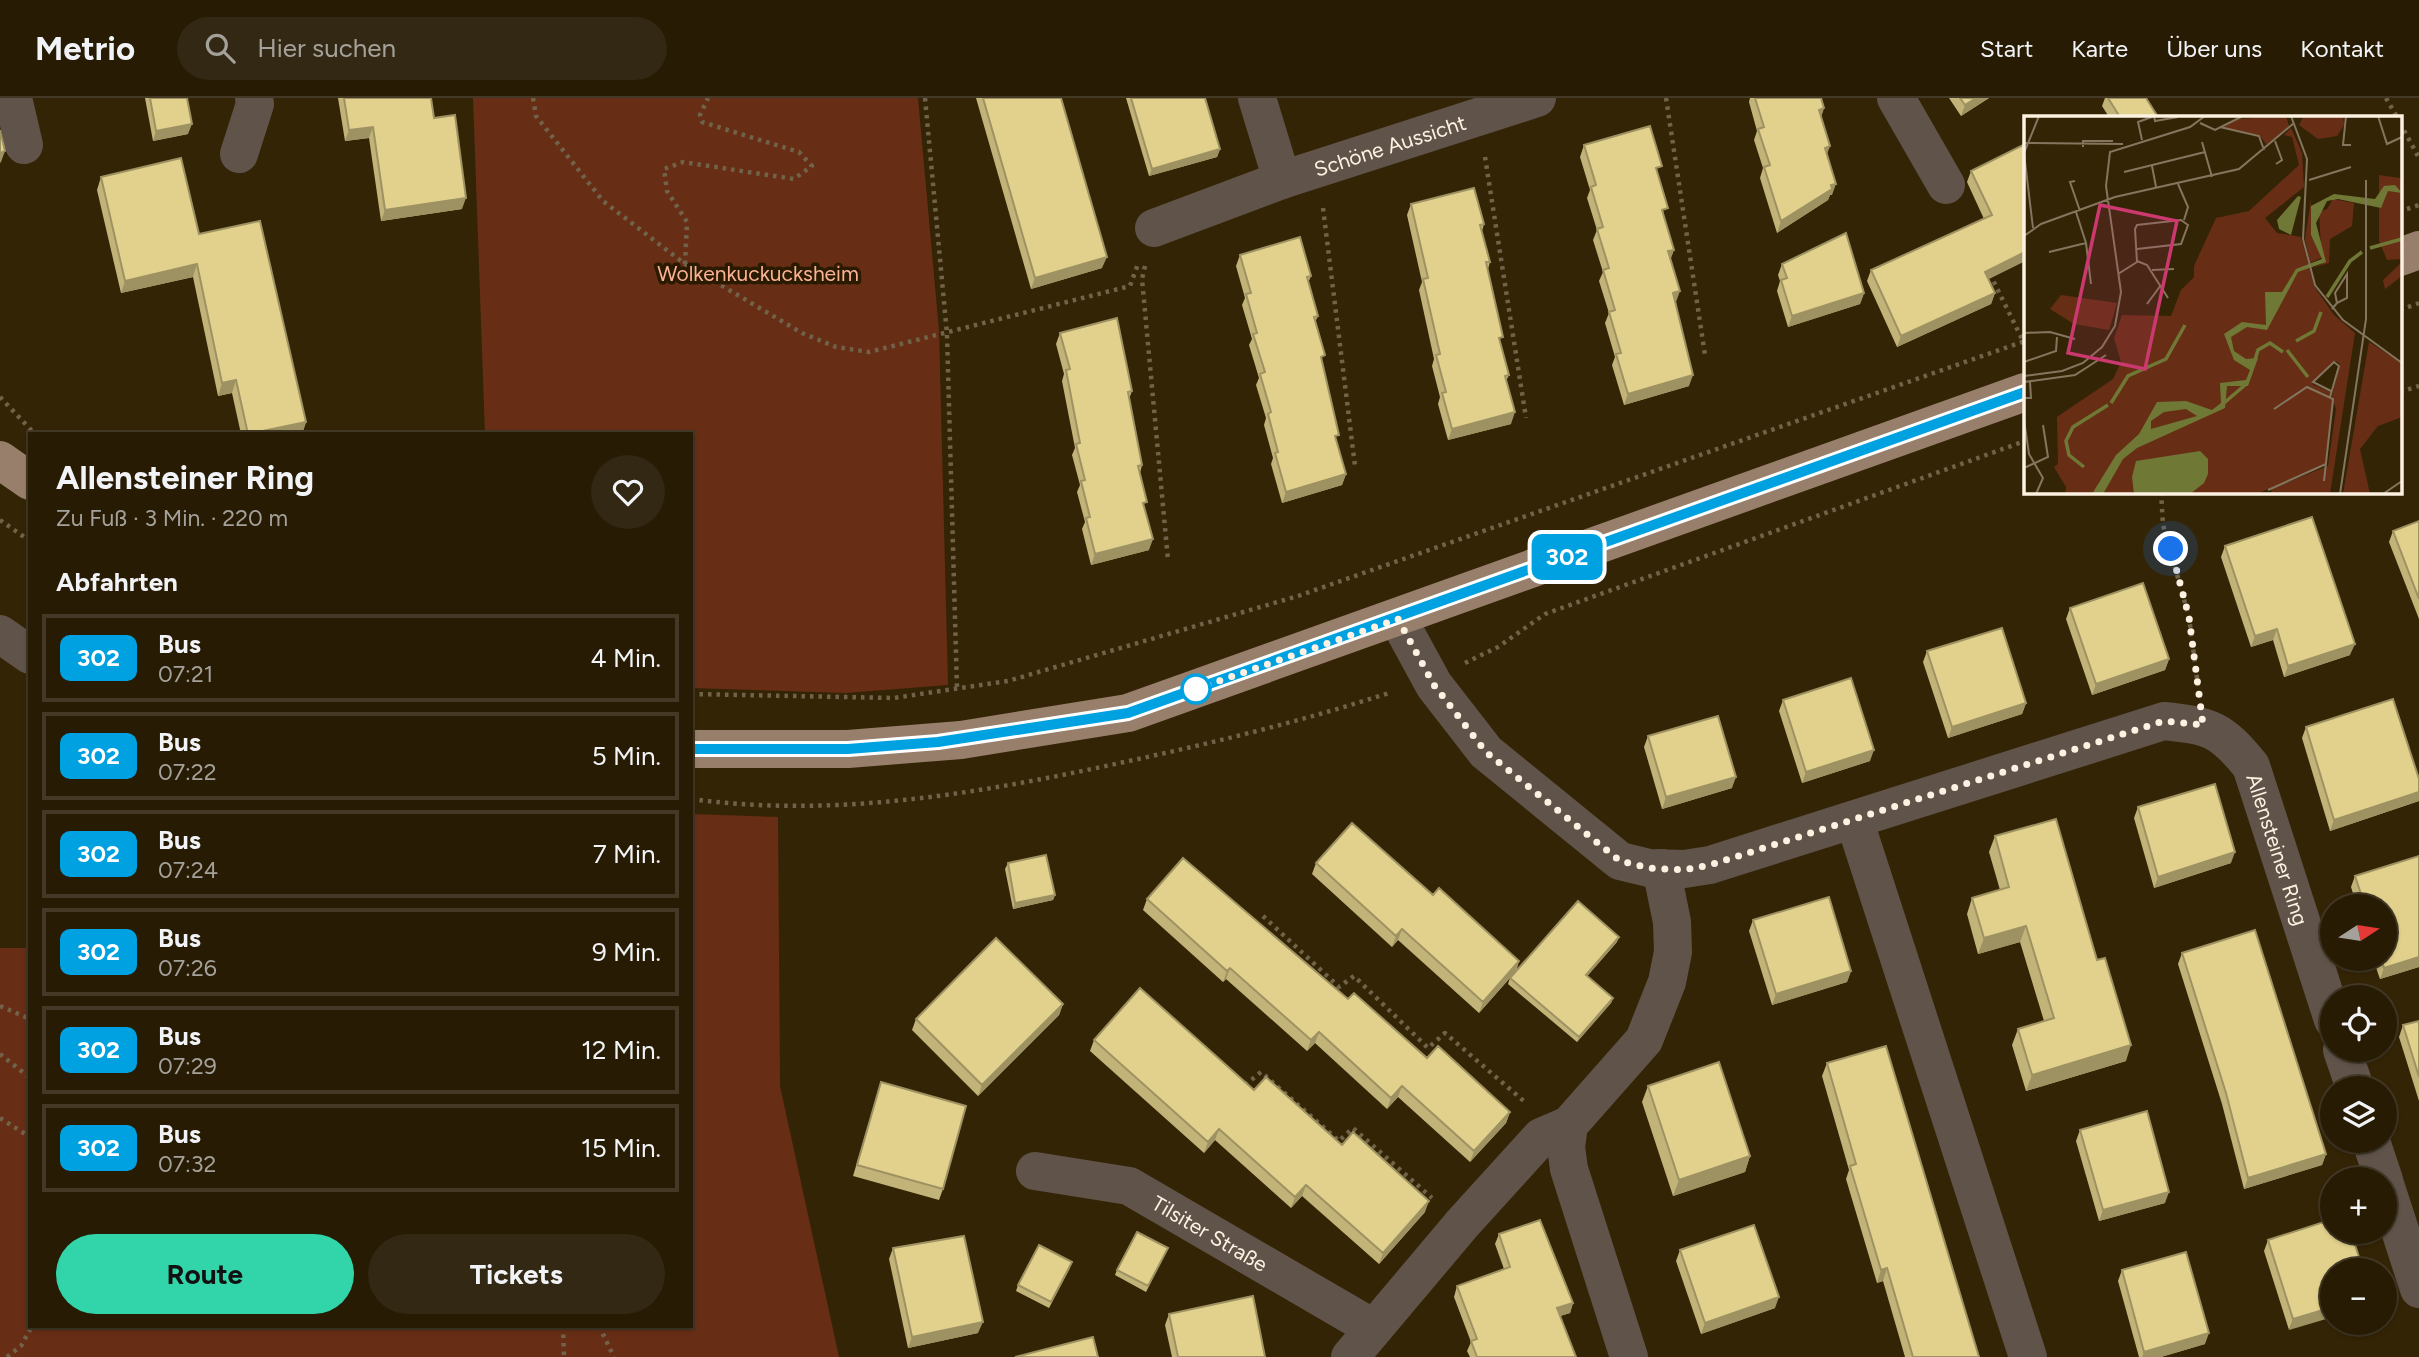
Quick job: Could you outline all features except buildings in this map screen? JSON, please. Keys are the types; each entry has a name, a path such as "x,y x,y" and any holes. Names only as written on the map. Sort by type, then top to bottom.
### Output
{"main road":[{"path":"2402,256 2419,250"},
{"path":"693,748 848,749 936,742 1128,713 1398,619 2024,392"},
{"path":"0,460 28,480"}],"street":[{"path":"13,98 24,145"},
{"path":"239,154 255,104 254,98"},
{"path":"1258,98 1282,180"},
{"name":"Schöne Aussicht","path":"1154,228 1282,180 1538,98"},
{"path":"1896,98 1946,185"},
{"name":"Allensteiner Ring","path":"1398,619 1434,685 1486,752 1620,861 1661,868 1684,870 1710,865 1855,822 2164,721 2203,725 2230,740 2251,766 2322,985"},
{"path":"0,634 28,653"},
{"path":"1855,822 2028,1357"},
{"name":"Tilsiter Straße","path":"1035,1171 1129,1186 1361,1343 1462,1224 1541,1138 1563,1128 1644,1040 1667,982 1673,952 1672,922 1661,868"},
{"path":"1563,1128 1569,1169 1629,1357"},
{"path":"2397,1220 2419,1289"}],"path":[{"path":"533,98 536,116 603,201 685,264 802,333 836,347 869,352 1130,286 1154,228"},
{"path":"685,264 687,222 667,191 664,169 683,162 794,180 812,166 799,152 702,122 699,115 708,98"},
{"path":"926,98 947,334 957,689"},
{"path":"1666,98 1705,355"},
{"path":"2386,98 2396,116"},
{"path":"1479,116 1526,418"},
{"path":"2402,127 2419,158"},
{"path":"1318,169 1355,466"},
{"path":"1154,228 1142,279 1168,560"},
{"path":"693,694 894,698 1008,681 1298,596 2024,341 1989,272"},
{"path":"2402,309 2419,303"},
{"path":"2402,391 2419,386"},
{"path":"0,397 33,432"},
{"path":"1498,647 1545,614 2024,441"},
{"path":"2161,494 2164,525 2189,617 2203,725"},
{"path":"0,520 28,540"},
{"path":"1263,916 1339,988 1354,975 1428,1048 1445,1033 1563,1128"},
{"path":"0,1006 28,1018"},
{"path":"0,1054 28,1076"},
{"path":"1236,1078 1246,1086 1261,1072 1339,1141 1353,1128 1462,1224"},
{"path":"0,1118 28,1136"},
{"path":"7,1357 21,1346 31,1328"},
{"path":"563,1328 564,1357"},
{"path":"600,1328 614,1357"}],"green space":[{"name":"Wolkenkuckucksheim","path":"473,98 918,98 939,331 948,685 845,693 693,688 693,432 485,432"},
{"path":"693,814 778,817 780,1086 839,1357 0,1357 0,948 28,948 28,1328 693,1328"}],"bus line":[{"name":"302","path":"693,749 848,749 938,742 1128,713 1398,619 2024,392"}],"route":[{"path":"1196,689 1398,619 1434,685 1486,752 1620,861 1649,868 1684,870 1710,865 1855,822 2164,721 2203,725 2189,617 2171,549"}]}
